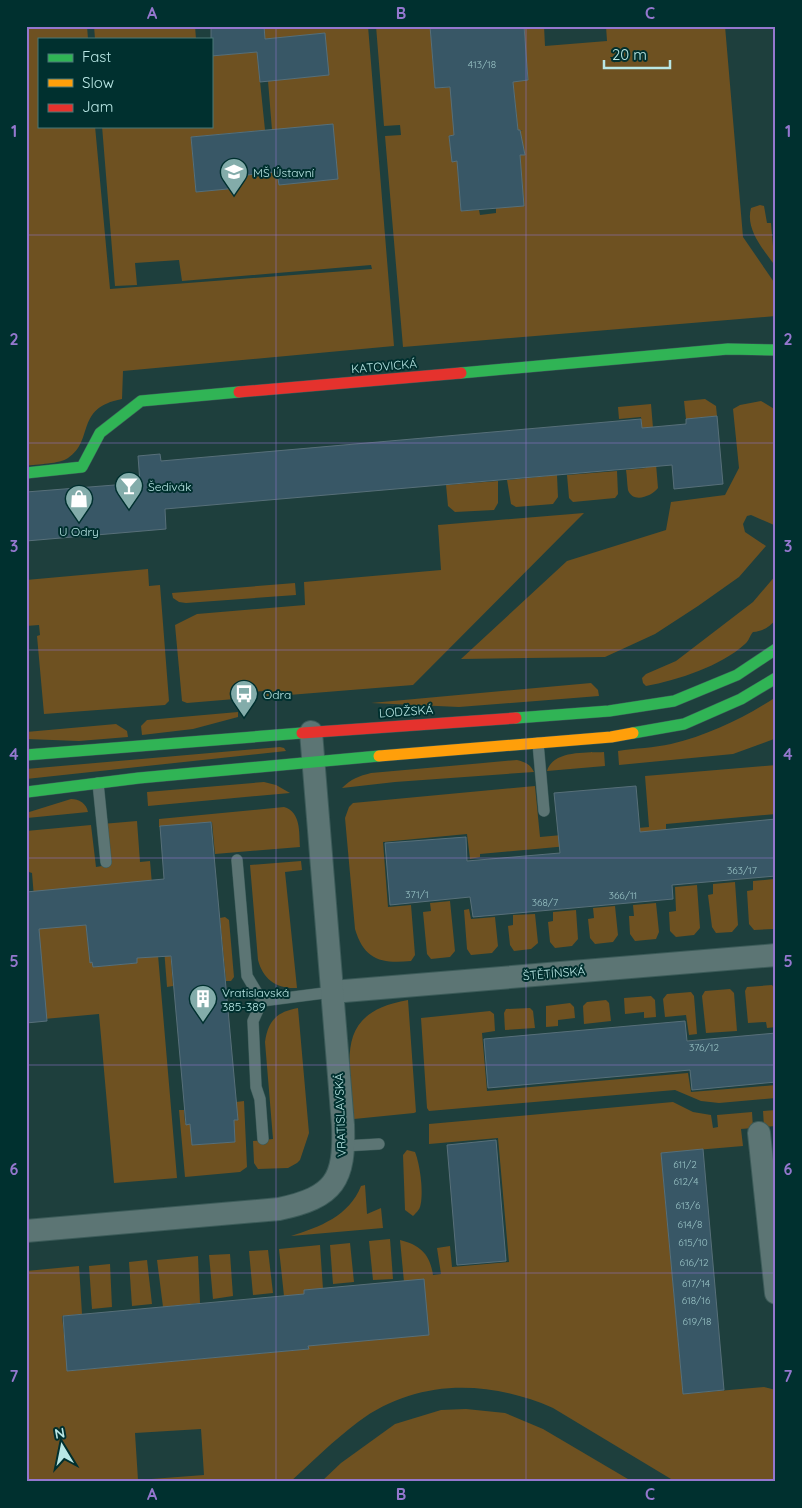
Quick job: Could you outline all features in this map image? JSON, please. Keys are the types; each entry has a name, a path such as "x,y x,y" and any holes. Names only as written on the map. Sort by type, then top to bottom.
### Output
{"street":[{"name":"KATOVICKÁ","path":"26,473 82,467 100,432 141,401 728,349 776,350"},
{"name":"LODŽSKÁ","path":"26,755 609,711 674,701 737,675 776,650"},
{"path":"27,792 313,761 611,738 684,724 741,700 776,678"},
{"name":"VRATISLAVSKÁ","path":"26,1231 279,1208 310,1201 324,1193 334,1181 342,1166 344,1146 311,732"},
{"name":"ŠTĚTÍNSKÁ","path":"332,992 776,955"},
{"path":"759,1133 776,1292"}],"lane":[{"path":"538,743 544,811"},
{"path":"98,783 106,862"},
{"path":"237,860 247,976 262,1001"},
{"path":"262,1001 332,992"},
{"path":"262,1001 253,1021 256,1087 260,1098 263,1139"},
{"path":"344,1146 380,1144"}],"shaded area":[{"path":"26,26 87,26 88,38 38,38 38,128 95,128 110,289 372,269 371,265 182,281 179,260 135,263 137,285 115,286 102,128 212,128 212,56 257,52 265,130 191,137 196,192 238,188 237,176 277,171 279,185 337,179 272,130 268,81 328,75 325,33 265,39 264,26 368,26 394,346 123,371 122,399 107,403 97,409 87,425 76,451 64,460 26,466"},
{"path":"94,26 195,26 196,38 95,38"},
{"path":"376,26 430,26 435,88 455,87 454,135 449,136 452,161 457,161 461,211 479,210 480,215 496,213 496,208 524,205 520,155 525,155 518,131 523,130 518,130 513,82 528,80 524,26 544,26 545,46 607,41 606,26 725,26 743,237 776,285 776,316 403,347 385,136 401,135 400,125 384,126"},
{"path":"760,205 764,206 767,223 771,223 773,246 776,250 776,267 761,247 753,232 750,216 751,208"},
{"path":"705,399 716,406 717,416 686,419 684,401"},
{"path":"761,401 776,410 776,524 774,525 751,515 747,516 743,524 745,532 766,546 739,577 655,634 605,657 461,659 567,561 666,530 671,502 725,495 739,468 733,409 740,405"},
{"path":"651,404 658,488 647,496 638,498 630,494 628,490 626,470 646,468 641,417 619,419 618,407"},
{"path":"617,471 618,494 615,498 573,502 569,498 567,475"},
{"path":"557,475 558,497 553,504 516,507 511,504 507,480"},
{"path":"498,481 498,503 494,510 455,512 448,506 446,485"},
{"path":"584,513 413,685 264,697 264,691 235,693 235,699 187,703 182,701 175,625 197,614 305,605 304,582 441,570 438,525"},
{"path":"148,569 149,586 160,585 169,701 165,705 44,714 37,636 40,635 39,625 26,626 26,580"},
{"path":"776,575 776,619 769,626 763,630 753,632 745,644 712,665 672,680 646,686 643,683 642,678 646,674 676,661 753,602"},
{"path":"295,583 296,595 186,603 179,602 173,598 172,593"},
{"path":"591,683 598,690 599,696 459,707 371,703"},
{"path":"776,697 776,738 774,739 733,754 619,765 618,751 665,745 699,736 739,719"},
{"path":"238,712 238,717 193,729 142,735 141,726 147,720"},
{"path":"116,724 127,731 128,737 79,741 26,739 26,732"},
{"path":"280,747 286,751 26,779 26,769"},
{"path":"604,752 605,766 547,771 550,764 563,756"},
{"path":"517,760 527,764 534,772 395,782 342,788 355,778 371,773"},
{"path":"776,765 776,814 666,824 666,837 480,854 480,857 470,859 467,834 383,842 388,907 411,905 415,955 411,961 401,962 391,962 376,958 363,948 359,939 355,929 345,818 349,807 353,803 535,786 540,837 649,827 645,776"},
{"path":"264,782 276,785 290,793 148,806 147,792"},
{"path":"71,799 82,802 88,812 27,818 26,813"},
{"path":"284,807 294,813 298,823 300,847 215,854 212,822 159,827 159,819"},
{"path":"137,821 140,862 150,861 177,1178 114,1183 99,1014 44,1019 32,873 29,872 26,831 91,825 96,867 108,865 102,824","holes":["133,882 140,958 137,958 137,963 93,967 92,962 90,962 86,925 45,928 41,891"]},
{"path":"301,861 302,870 285,872 297,988 290,988 272,982 260,967 250,865"},
{"path":"774,879 776,925 773,929 754,930 749,924 747,891 753,890 753,881"},
{"path":"735,882 738,925 732,932 716,933 712,927 708,895 713,894 713,884"},
{"path":"697,885 700,928 694,935 676,937 670,931 669,912 676,911 675,887"},
{"path":"450,901 455,951 450,957 431,959 427,954 423,912 431,911 430,903"},
{"path":"656,903 659,932 656,939 635,941 630,934 629,916 634,916 633,905"},
{"path":"615,906 618,935 613,942 595,944 590,938 588,919 594,918 593,908"},
{"path":"469,909 471,919 495,917 498,946 492,953 471,955 467,949 464,910"},
{"path":"576,910 578,939 572,946 555,948 550,942 548,922 553,921 553,912"},
{"path":"535,914 538,943 531,949 514,951 510,945 508,926 513,925 513,915"},
{"path":"225,917 229,920 234,977 231,981 226,981 220,918"},
{"path":"162,923 168,923 173,986 167,987"},
{"path":"772,985 775,989 776,1027 767,1028 766,1022 748,1023 745,991 747,987"},
{"path":"730,989 734,993 737,1031 706,1033 702,996 705,991"},
{"path":"691,992 694,996 697,1034 689,1035 686,1015 665,1017 663,999 667,994"},
{"path":"651,996 655,1000 656,1017 644,1018 644,1012 625,1014 624,998"},
{"path":"408,1000 416,1112 354,1119 350,1059 351,1042 357,1028 367,1016 384,1006"},
{"path":"606,1000 609,1003 611,1021 584,1024 583,1006 587,1002"},
{"path":"570,1003 574,1007 575,1018 558,1020 558,1026 546,1027 546,1006"},
{"path":"298,1008 309,1133 300,1160 297,1163 288,1168 258,1169 254,1163 253,1141 273,1139 266,1035 274,1019 284,1012"},
{"path":"530,1008 533,1011 535,1028 505,1030 504,1013 506,1009"},
{"path":"490,1011 494,1014 495,1031 482,1033 487,1091 688,1073 691,1092 776,1085 776,1098 719,1103 701,1101 675,1090 429,1111 427,1108 421,1018"},
{"path":"244,1101 247,1167 240,1172 185,1177 179,1110 184,1110 185,1123 190,1123 192,1145 235,1142 234,1120 236,1102"},
{"path":"673,1102 693,1112 711,1115 713,1128 718,1127 717,1115 752,1112 753,1128 741,1129 743,1146 661,1153 683,1394 764,1387 776,1390 776,1482 676,1482 553,1408 504,1392 454,1388 404,1397 381,1408 349,1429 290,1482 26,1482 26,1271 79,1266 82,1314 62,1316 68,1371 308,1349 308,1345 404,1282 400,1240 413,1245 427,1256 433,1275 441,1274 437,1248 450,1246 452,1267 509,1262 498,1138 429,1144 429,1124","holes":["201,1429 204,1475 138,1480 135,1433"]},
{"path":"776,1110 776,1126 764,1127 763,1111"},
{"path":"407,1150 415,1152 421,1179 422,1195 420,1207 413,1216 405,1210 403,1155"},
{"path":"365,1185 367,1214 381,1208 383,1228 291,1236 323,1224 341,1213 356,1196 361,1186"},
{"path":"390,1239 393,1279 373,1280 369,1241"},
{"path":"350,1243 354,1282 333,1284 330,1245"},
{"path":"320,1245 323,1289 304,1290 304,1295 284,1296 279,1249"},
{"path":"268,1250 273,1293 253,1295 249,1251"},
{"path":"230,1254 233,1296 213,1299 209,1255"},
{"path":"198,1256 200,1303 163,1307 157,1260"},
{"path":"147,1260 152,1304 132,1306 129,1262"},
{"path":"110,1264 112,1307 92,1309 89,1266"},
{"path":"466,1409 505,1413 543,1429 633,1482 321,1482 341,1463 395,1424 441,1410"}],"building":[{"path":"211,26 264,26 265,39 325,33 329,75 260,82 257,52 212,56"},
{"path":"430,26 524,26 528,80 513,82 518,130 520,130 525,155 520,155 524,206 461,211 457,161 452,162 449,136 454,135 450,87 435,88"},
{"path":"333,124 338,179 279,185 277,172 237,176 238,188 196,192 191,137"},
{"path":"717,416 723,484 674,489 672,465 165,509 166,529 26,541 26,492 140,483 138,456 160,454 161,461 641,419 642,428 686,424 686,419"},
{"path":"636,786 640,832 776,819 776,876 672,885 673,899 473,917 470,897 390,905 385,843 466,837 467,861 560,853 554,793"},
{"path":"211,822 238,1120 234,1120 235,1142 192,1145 190,1124 186,1125 171,956 137,958 137,963 93,967 92,962 90,963 86,925 39,929 47,1021 26,1023 26,892 164,879 160,826"},
{"path":"685,1021 687,1041 776,1033 776,1082 692,1090 690,1070 488,1088 484,1039"},
{"path":"496,1140 506,1261 457,1265 447,1145"},
{"path":"703,1149 724,1390 683,1394 661,1153"},
{"path":"424,1279 429,1335 308,1346 309,1349 67,1371 63,1316 304,1294 304,1290"}],"traffic: fast":[{"path":"461,373 728,349 776,350"},
{"path":"26,473 82,467 100,433 141,401 239,392"},
{"path":"516,718 609,711 674,701 737,675 776,649"},
{"path":"633,733 684,724 741,699 776,678"},
{"path":"26,755 302,733"},
{"path":"27,792 139,778 379,756"}],"traffic: slow":[{"path":"379,756 611,737 633,733"}],"traffic: jam":[{"path":"239,392 461,373"},
{"path":"302,733 516,718"}],"place":[{"name":"MŠ Ústavní","path":"234,196"},
{"name":"Šedivák","path":"129,510"},
{"name":"U Odry","path":"79,523"},
{"name":"Odra","path":"244,718"},
{"name":"Vratislavská 385-389","path":"203,1023"}]}
